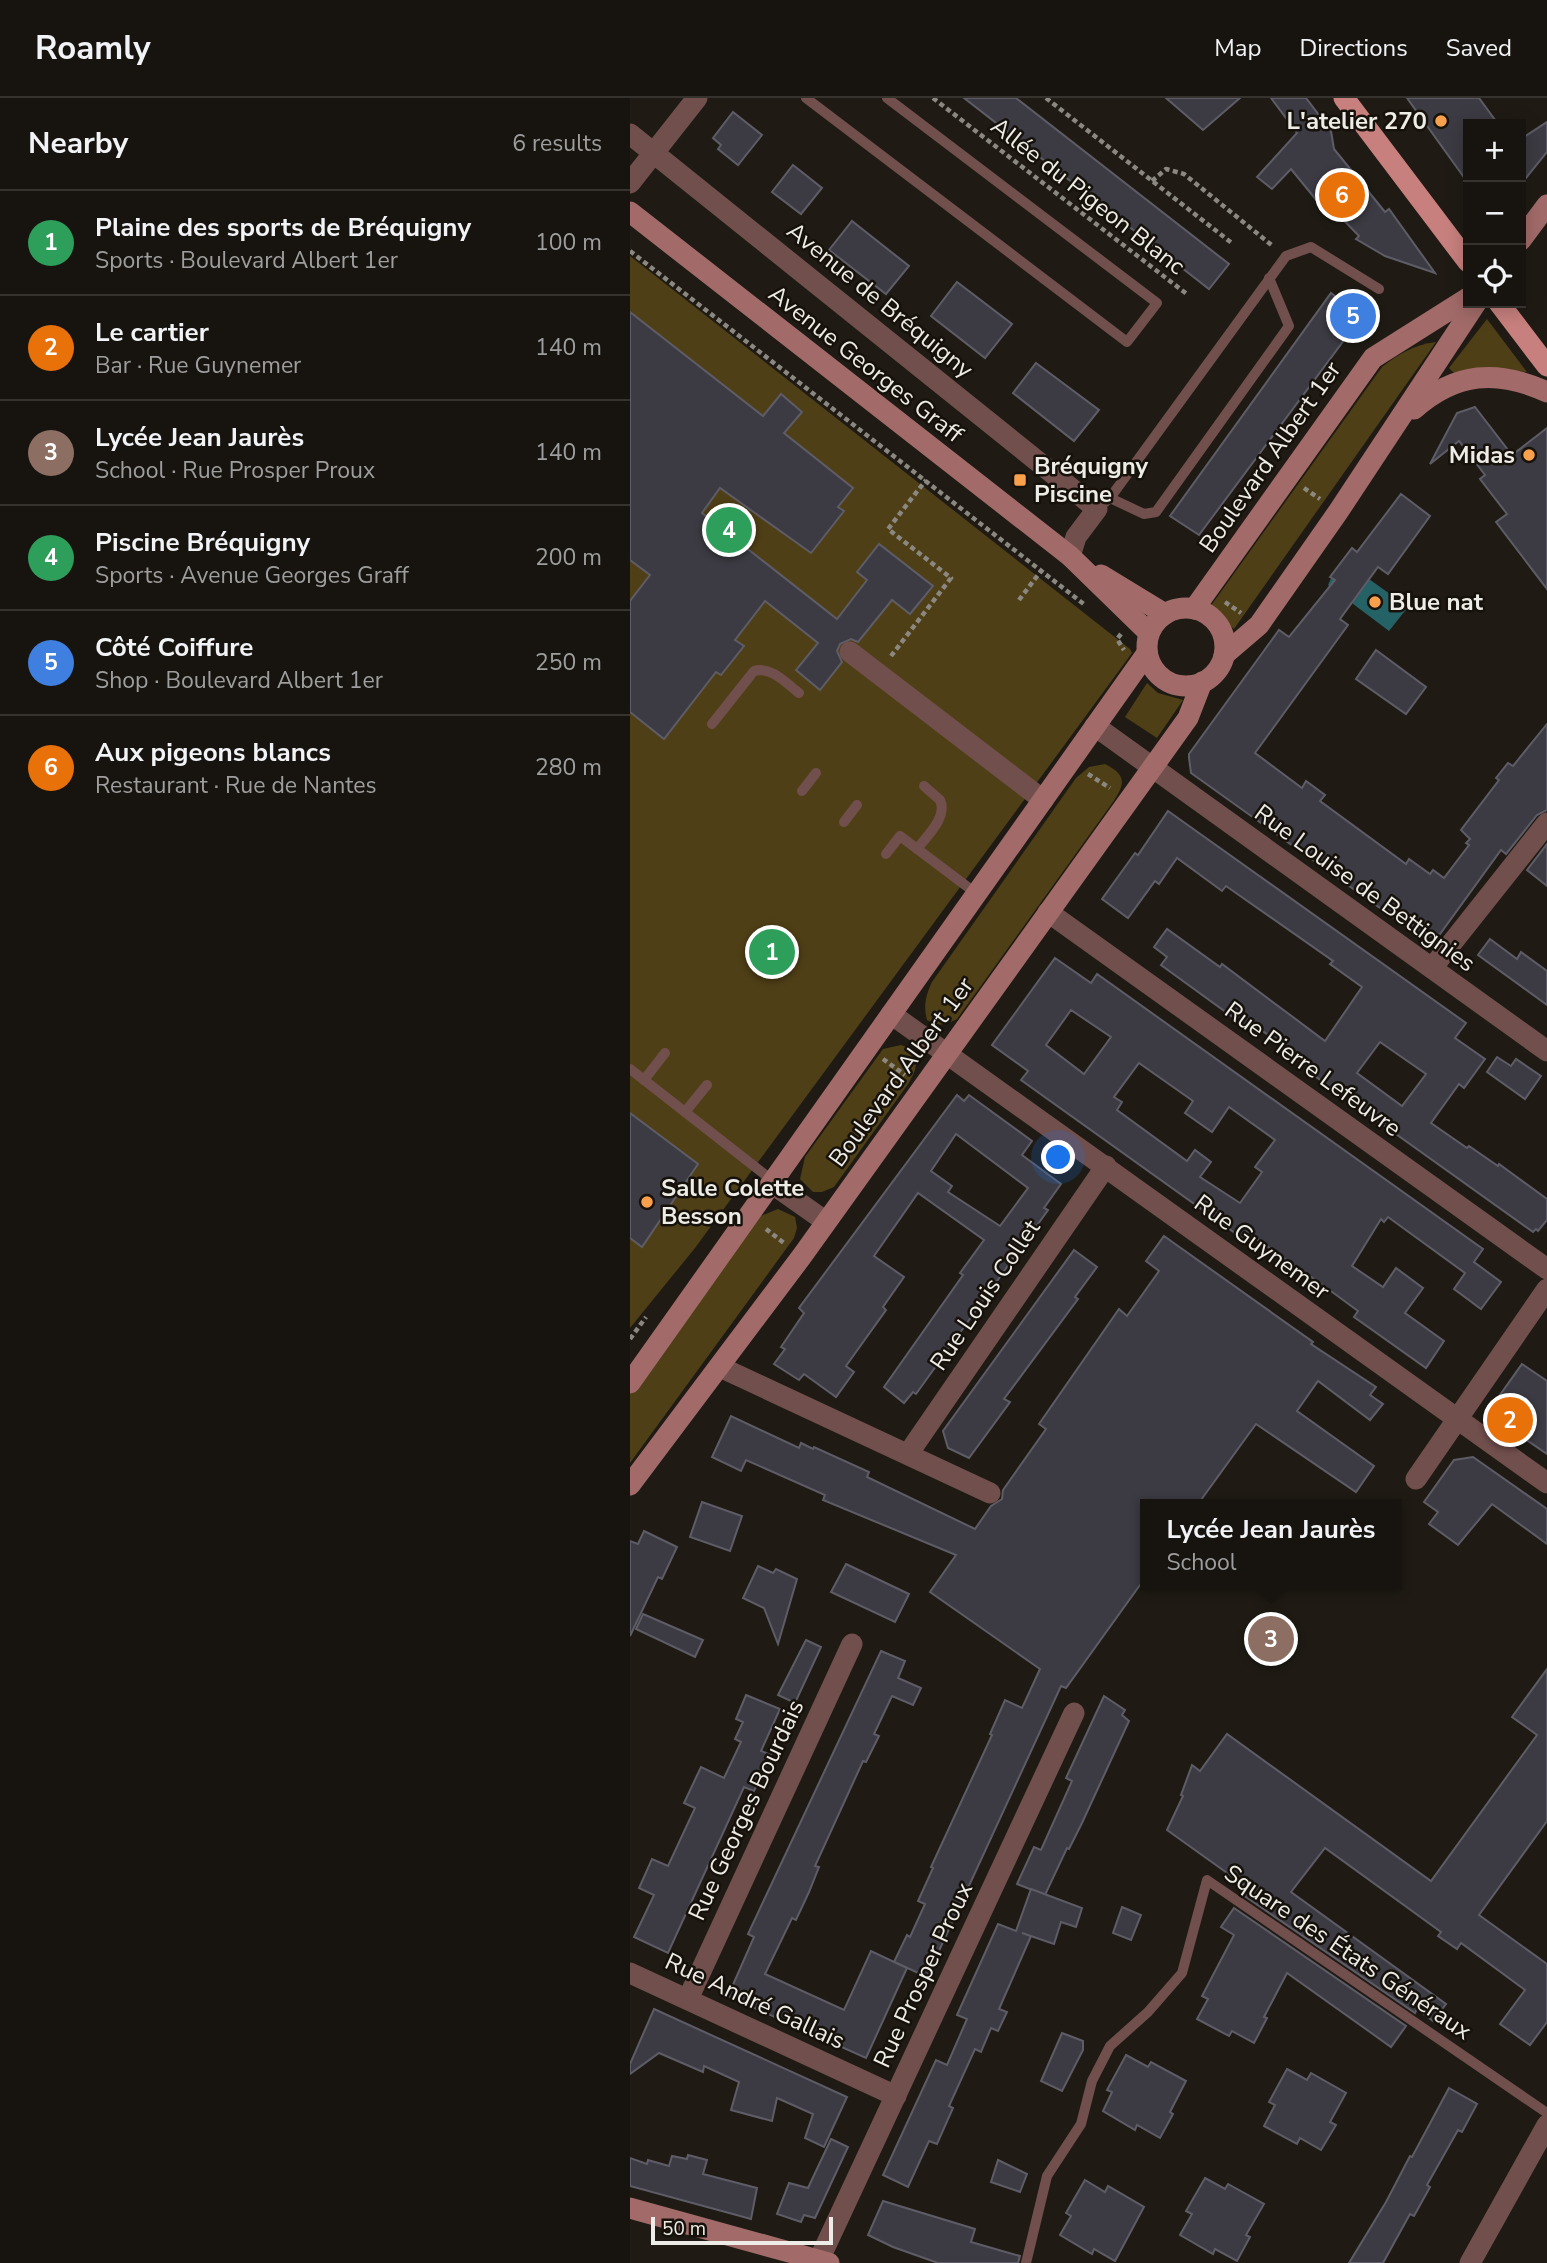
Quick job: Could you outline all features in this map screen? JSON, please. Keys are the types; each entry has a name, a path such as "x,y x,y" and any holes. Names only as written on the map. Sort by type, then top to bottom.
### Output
{"main road":[{"path":"1344,98 1463,255"},
{"path":"1526,233 1547,205"},
{"name":"Avenue Georges Graff","path":"630,212 1070,556 1165,614"},
{"name":"Boulevard Albert 1er","path":"1194,609 1373,358 1463,301"},
{"path":"1224,655 1222,634 1215,622 1203,612 1194,609 1177,609 1165,614 1154,624 1148,643 1151,664 1158,675 1174,684 1192,685 1213,674 1224,655 1259,625 1338,512 1473,308"},
{"path":"1503,308 1547,366"},
{"path":"1398,421 1445,386 1464,379 1514,380 1547,392"},
{"name":"Avenue Georges Graff","path":"1070,556 1148,643"},
{"name":"Boulevard Albert 1er","path":"630,1383 1095,726 1148,643"},
{"name":"Boulevard Albert 1er","path":"630,1485 720,1367 1188,718 1202,682"},
{"path":"630,2208 824,2262"}],"street":[{"path":"630,183 697,98"},
{"name":"Avenue de Bréquigny","path":"630,134 1103,503"},
{"path":"1070,556 1076,537 1103,503"},
{"path":"850,652 1043,800"},
{"name":"Rue Louise de Bettignies","path":"1095,726 1547,1051"},
{"path":"1432,968 1547,823"},
{"name":"Rue Pierre Lefeuvre","path":"1048,912 1547,1269"},
{"name":"Rue Guynemer","path":"891,1014 1547,1483"},
{"name":"Rue Louis Collet","path":"908,1454 1106,1166"},
{"path":"772,1182 825,1221"},
{"path":"1416,1479 1547,1289"},
{"path":"720,1367 990,1493"},
{"name":"Rue Georges Bourdais","path":"688,1999 852,1644"},
{"name":"Rue Prosper Proux","path":"824,2262 896,2096 1074,1713"},
{"name":"Rue André Gallais","path":"630,1973 896,2096"},
{"path":"1470,2263 1547,2125"}],"lane":[{"path":"806,98 1127,342 1157,303 887,98"},
{"path":"1269,278 1290,326 1156,512 1144,514 1103,503 1269,278 1286,256 1311,247 1379,289"},
{"path":"712,724 754,671 772,673 799,693"},
{"path":"802,791 816,773"},
{"path":"917,849 942,812 940,800 924,786"},
{"path":"844,822 858,805"},
{"path":"886,854 900,836 977,894"},
{"path":"644,1080 665,1053"},
{"path":"630,1069 772,1182"},
{"path":"685,1112 707,1085"},
{"name":"Square des États Généraux","path":"1026,2263 1047,2176 1081,2124 1092,2081 1110,2046 1149,2012 1182,1973 1207,1880 1547,2113"}],"path":[{"name":"Allée du Pigeon Blanc","path":"933,98 1188,295"},
{"name":"Allée du Pigeon Blanc","path":"1046,98 1233,244"},
{"path":"1152,181 1166,169 1184,174 1286,256"},
{"path":"630,251 1091,610"},
{"path":"877,673 951,578 888,529 931,474"},
{"path":"1288,476 1338,512"},
{"path":"1019,600 1041,571"},
{"path":"1111,625 1121,633"},
{"path":"1070,761 1128,801"}],"shaded area":[{"path":"630,256 1132,653 695,1248 630,1328"},
{"path":"1487,319 1527,372 1509,370 1454,373 1449,368"},
{"path":"1436,342 1234,629 1210,607 1382,367 1408,350"},
{"path":"1147,683 1158,693 1183,700 1157,738 1125,717"},
{"path":"1105,764 1117,772 1122,780 1113,802 957,1019 942,1024 927,1020 926,1000 932,982 1076,778 1089,767"},
{"path":"901,1045 912,1049 916,1063 908,1084 834,1187 813,1192 800,1179 805,1157 883,1049"},
{"path":"778,1209 795,1217 797,1228 794,1238 630,1463 630,1392 761,1216"}],"water":[{"name":"Blue nat","path":"1333,574 1357,596 1369,579 1408,607 1389,631 1328,585"}],"building":[{"path":"964,98 1016,98 1229,264 1209,289"},
{"path":"1166,98 1240,98 1203,130"},
{"path":"1271,98 1306,98 1331,131 1334,149 1385,212 1389,209 1435,273 1385,256 1356,239 1359,236 1327,203 1322,207 1291,169 1272,189 1257,177 1297,133"},
{"path":"1407,98 1479,98 1494,119 1463,119 1463,176"},
{"path":"733,112 762,135 738,165 718,149 721,145 713,138"},
{"path":"1547,122 1547,152 1526,178 1526,136"},
{"path":"793,165 822,188 801,214 772,192"},
{"path":"852,221 909,266 886,294 829,250"},
{"path":"957,282 1012,324 985,358 931,316"},
{"path":"1331,293 1362,316 1199,535 1170,516"},
{"path":"630,312 763,416 781,394 802,412 784,433 853,488 838,507 844,511 811,553 720,488 702,513 837,619 867,580 857,572 879,544 933,586 910,614 892,600 858,642 851,639 840,644 837,651 842,662 820,690 796,670 818,643 765,601 735,640 744,646 721,675 716,672 664,739 630,712 630,601 650,575 630,560"},
{"path":"1036,363 1099,410 1074,441 1013,393"},
{"path":"1475,407 1512,455 1547,428 1547,589 1496,522 1507,514 1480,479 1485,475 1459,441 1430,464 1457,413"},
{"path":"1401,494 1430,516 1388,574 1378,567 1340,619 1348,625 1255,753 1302,788 1306,781 1325,795 1320,801 1406,864 1409,859 1430,874 1433,870 1444,878 1469,845 1466,843 1470,839 1461,830 1499,780 1496,778 1508,763 1513,766 1547,724 1547,810 1537,815 1506,854 1501,850 1440,934 1422,938 1191,773 1189,758 1189,754 1279,630 1289,637 1335,580 1330,577 1352,548 1357,552"},
{"path":"1376,650 1426,687 1406,714 1356,679"},
{"path":"1168,811 1466,1023 1455,1038 1485,1059 1464,1088 1459,1084 1431,1123 1467,1148 1469,1146 1498,1166 1499,1164 1547,1199 1547,1220 1538,1231 1536,1229 1533,1232 1305,1069 1309,1063 1261,1030 1247,1022 1245,1026 1161,965 1167,957 1154,947 1167,929 1220,967 1222,964 1325,1041 1362,987 1330,964 1333,961 1226,886 1222,891 1177,858 1159,884 1155,881 1128,918 1102,899 1135,853 1138,855","holes":["1380,1042 1426,1074 1402,1106 1357,1073"]},
{"path":"1547,844 1547,886 1527,870"},
{"path":"1490,939 1517,959 1521,952 1547,971 1547,1005 1478,955"},
{"path":"1055,958 1091,983 1097,974 1483,1249 1474,1262 1501,1282 1481,1309 1454,1289 1465,1273 1388,1217 1384,1222 1381,1219 1352,1266 1383,1287 1396,1268 1423,1288 1405,1313 1444,1341 1426,1368 1354,1317 1358,1311 1324,1286 1246,1232 1242,1238 1021,1080 1028,1071 992,1045","holes":["1071,1010 1111,1037 1084,1074 1046,1045","1139,1063 1193,1101 1185,1113 1212,1132 1229,1107 1275,1140 1255,1167 1262,1172 1240,1203 1200,1177 1211,1162 1195,1150 1187,1161 1117,1110 1122,1102 1114,1097"]},
{"path":"1497,1057 1511,1066 1516,1059 1541,1076 1525,1099 1487,1072"},
{"path":"957,1095 964,1101 969,1095 1032,1141 1022,1155 1061,1184 1044,1208 1048,1210 916,1394 913,1392 904,1403 884,1387 963,1275 960,1273 984,1240 918,1193 874,1256 904,1277 883,1307 886,1310 846,1366 854,1372 836,1397 804,1374 799,1380 774,1364 785,1349 781,1347 804,1313 799,1308","holes":["956,1134 1028,1188 1000,1226 948,1192 952,1186 931,1171"]},
{"name":"Salle Colette Besson","path":"630,1113 698,1164 642,1247 630,1238"},
{"path":"1164,1236 1313,1342 1311,1344 1376,1387 1370,1395 1383,1404 1370,1420 1318,1381 1297,1411 1374,1466 1356,1492 1256,1424 1202,1499 1140,1499 1140,1585 1066,1688 1061,1686 927,1977 894,1962 907,1935 910,1937 925,1904 918,1901 933,1868 931,1867 992,1735 990,1734 1005,1700 1022,1708 1040,1669 930,1592 956,1555 823,1500 825,1495 746,1460 741,1471 712,1457 731,1416 799,1448 801,1443 813,1449 814,1447 869,1472 867,1477 975,1529 991,1506 1002,1499 1003,1490 1046,1429 1039,1424 1119,1309 1127,1316 1159,1271 1146,1261"},
{"path":"1074,1250 1097,1267 1075,1297 1078,1299 1004,1399 1010,1402 969,1458 948,1448 943,1431"},
{"path":"1522,1364 1547,1381 1547,1454 1499,1421 1495,1402"},
{"path":"1473,1457 1547,1509 1547,1544 1492,1504 1458,1545 1429,1524 1438,1512 1424,1502 1454,1460"},
{"path":"702,1502 742,1516 730,1551 690,1537"},
{"path":"644,1531 677,1547 662,1579 658,1577 630,1636 630,1541 638,1544"},
{"path":"846,1564 909,1594 895,1622 831,1592"},
{"path":"758,1566 773,1573 776,1569 797,1579 778,1644 764,1608 743,1598"},
{"path":"643,1614 703,1640 695,1657 636,1629"},
{"path":"806,1640 821,1647 795,1703 778,1695"},
{"path":"881,1651 905,1661 898,1678 921,1688 913,1705 892,1696 874,1734 879,1736 866,1762 863,1761 815,1866 819,1867 809,1892 796,1920 792,1918 765,1974 844,2010 871,1951 907,1968 866,2058 728,1996 754,1937 748,1934"},
{"path":"1547,1669 1547,1821 1479,1915 1547,1964 1547,2022 1530,2045 1500,2024 1525,1990 1461,1943 1457,1949 1438,1936 1441,1932 1325,1848 1291,1892 1446,2004 1433,2021 1417,2009 1415,2013 1243,1895 1248,1888 1167,1830 1183,1796 1181,1795 1192,1765 1200,1771 1227,1734 1431,1881 1537,1735 1512,1717"},
{"path":"746,1695 780,1709 761,1751 771,1755 754,1791 744,1787 668,1953 634,1937 654,1895 639,1888 652,1859 668,1866 695,1808 684,1803 701,1767 724,1778 741,1742 735,1739 743,1722 736,1719"},
{"path":"1104,1696 1125,1710 1122,1715 1129,1721 1045,1895 1017,1884 1034,1847 1041,1850 1072,1781 1066,1778"},
{"path":"1031,1889 1082,1908 1076,1927 1061,1922 1054,1944 1031,1936 999,2009 1007,2012 998,2031 991,2028 981,2052 975,2049 949,2106 953,2108 937,2144 929,2141 908,2187 883,2175 936,2060 947,2065 967,2019 957,2015 998,1924 1016,1931"},
{"path":"1122,1907 1141,1915 1131,1940 1113,1933"},
{"path":"1234,1908 1406,2026 1391,2047 1287,1973 1254,2043 1232,2031 1229,2036 1197,2019 1208,1999 1202,1996 1234,1935 1221,1927"},
{"path":"654,2009 847,2097 824,2147 805,2138 813,2114 777,2098 772,2121 731,2110 739,2082 704,2066 703,2072 659,2053 630,2074 630,2064"},
{"path":"1062,2033 1083,2041 1083,2050 1062,2091 1041,2081"},
{"path":"1126,2055 1148,2067 1151,2062 1186,2081 1160,2138 1137,2125 1135,2130 1103,2111 1112,2092 1107,2090"},
{"path":"1287,2069 1307,2080 1311,2073 1346,2093 1330,2122 1336,2125 1321,2150 1300,2138 1297,2144 1264,2126 1275,2105 1269,2102"},
{"path":"1449,2088 1477,2104 1462,2132 1458,2130 1427,2185 1430,2187 1414,2216 1410,2214 1383,2263 1349,2263 1410,2156 1412,2157"},
{"path":"831,2139 848,2147 815,2218 804,2215 801,2222 777,2214 789,2183 808,2188"},
{"path":"688,2155 707,2160 703,2174 757,2188 751,2219 630,2186 630,2158 647,2164 648,2160 669,2166 672,2156 687,2159"},
{"path":"998,2160 1027,2174 1020,2192 991,2182"},
{"path":"1205,2178 1225,2189 1228,2184 1264,2204 1246,2235 1250,2237 1237,2261 1215,2249 1213,2254 1180,2235 1192,2214 1186,2211"},
{"path":"1085,2180 1105,2192 1108,2186 1144,2207 1115,2261 1094,2249 1092,2254 1060,2235 1071,2216 1066,2213"},
{"path":"883,2201 975,2229 971,2242 1020,2256 1018,2263 938,2263 893,2247 868,2235"}],"place":[{"name":"L'atelier 270","path":"1441,121"},
{"name":"Aux pigeons blancs","path":"1342,195"},
{"name":"Côté Coiffure","path":"1353,316"},
{"name":"Midas","path":"1529,455"},
{"name":"Bréquigny Piscine","path":"1020,480"},
{"name":"Piscine Bréquigny","path":"729,530"},
{"name":"Blue nat","path":"1375,602"},
{"name":"Plaine des sports de Bréquigny","path":"772,952"},
{"name":"Salle Colette Besson","path":"647,1202"},
{"name":"Le cartier","path":"1510,1420"},
{"name":"Lycée Jean Jaurès","path":"1271,1639"}]}
